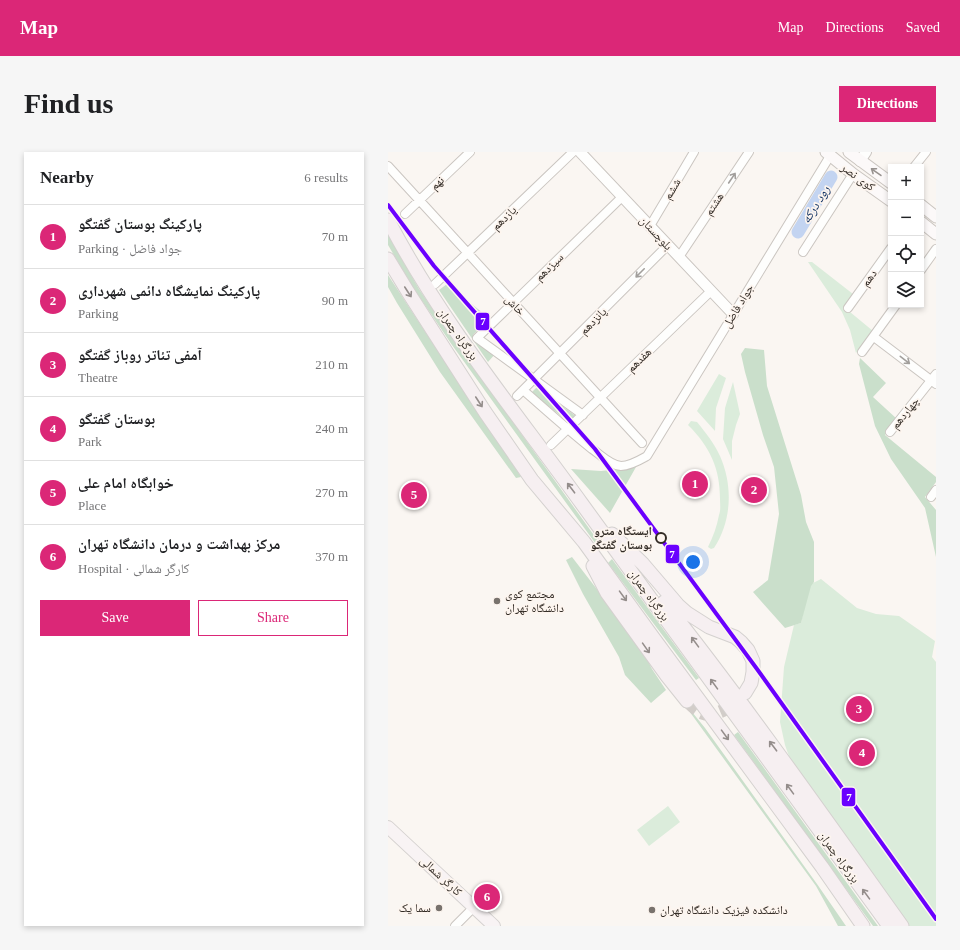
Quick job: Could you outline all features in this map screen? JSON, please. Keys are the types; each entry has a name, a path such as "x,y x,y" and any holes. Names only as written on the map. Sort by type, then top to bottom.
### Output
{"highway":[{"name":"بزرگراه چمران","path":"388,220 436,302 476,360 582,503 889,926"},
{"name":"بزرگراه چمران","path":"388,259 485,412 532,480 584,542 822,867 863,926"},
{"path":"582,503 592,511 608,530 699,647 788,767 902,926"},
{"path":"608,530 643,564 678,605 687,613 709,627 735,637 748,650 753,661 753,672 751,683 744,693"},
{"path":"584,542 593,567 607,592 667,676 687,701"}],"main road":[{"name":"کوی نصر","path":"849,152 863,157 888,180"},
{"name":"کوی نصر","path":"828,154 890,200"},
{"path":"924,207 936,217"},
{"path":"924,224 936,234"},
{"name":"کارگر شمالی","path":"388,827 494,926"}],"street":[{"name":"نهم","path":"405,214 470,152"},
{"name":"یازدهم","path":"435,284 573,152"},
{"name":"بلوچستان","path":"580,152 733,314"},
{"name":"ششم","path":"650,226 694,152"},
{"name":"هشتم","path":"679,257 749,152"},
{"path":"916,164 926,152"},
{"name":"جواد فاضل","path":"568,430 610,462 619,466 627,465 647,456 828,154"},
{"name":"خاش","path":"388,166 642,443"},
{"path":"803,252 853,174"},
{"name":"سیزدهم","path":"534,380 477,338 622,197"},
{"name":"پانزدهم","path":"568,430 520,393 668,245"},
{"path":"924,266 936,249"},
{"name":"دهم","path":"848,308 888,252"},
{"name":"هفدهم","path":"551,445 711,291"},
{"path":"862,352 894,308"},
{"path":"874,337 934,380"},
{"path":"534,380 582,415"},
{"name":"چهاردهم","path":"890,432 934,380"},
{"path":"455,926 474,907"}],"green space":[{"path":"388,235 419,289 449,333 601,545 598,547 452,345 414,289 388,245"},
{"path":"808,262 812,262 853,294 844,307 873,331 856,353 850,330 842,312"},
{"path":"388,275 481,413 521,477 516,478 440,372 388,287"},
{"path":"447,284 489,318 473,335 496,353 488,362 439,290"},
{"path":"745,348 764,350 767,386 801,495 806,522 814,542 814,582 811,586 801,623 785,628 753,592 768,580 779,514 774,467 763,435 741,354"},
{"path":"860,358 886,383 873,397 897,419 885,435 936,477 936,482 925,497 936,510 936,557 925,508 891,459 875,426 859,364"},
{"path":"719,374 726,378 716,408 715,431 697,411"},
{"path":"733,382 740,414 732,441 732,460 723,439 725,408"},
{"path":"536,388 577,417 571,424 533,394 532,392"},
{"path":"691,421 697,422 707,434 720,456 729,491 729,503 724,526 714,548 711,549 708,547 715,531 720,511 720,488 716,468 708,450 696,433 688,425"},
{"path":"636,467 610,513 571,469 601,471"},
{"path":"572,557 640,645 652,669 666,690 651,703 625,675 619,657 583,594 566,560"},
{"path":"612,559 699,678 696,680 608,563"},
{"path":"821,579 857,608 876,614 899,616 935,641 932,657 936,662 936,926 906,926 791,762 785,745 780,722 784,667 794,625 801,623 809,585"},
{"path":"671,686 705,728 846,926 838,926 816,886"},
{"path":"738,732 878,926 873,926 734,735"},
{"path":"668,806 680,822 649,846 637,830"}],"waterway":[{"name":"رود درکه","path":"798,232 831,177"}],"tunnel":[{"path":"687,701 702,713 712,714 726,709 738,699"}],"transit line":[{"name":"7","path":"388,205 434,266 595,449 757,669 936,919"}],"place":[{"name":"پارکینگ بوستان گفتگو","path":"695,484"},
{"name":"پارکینگ نمایشگاه دائمی شهرداری","path":"754,490"},
{"name":"خوابگاه امام علی","path":"414,495"},
{"name":"ایستگاه مترو بوستان گفتگو","path":"661,538"},
{"name":"مجتمع کوی دانشگاه تهران","path":"497,601"},
{"name":"آمفی تئاتر روباز گفتگو","path":"859,709"},
{"name":"بوستان گفتگو","path":"862,753"},
{"name":"مرکز بهداشت و درمان دانشگاه تهران","path":"487,897"},
{"name":"سما یک","path":"439,908"},
{"name":"دانشکده فیزیک دانشگاه تهران","path":"652,910"}]}
